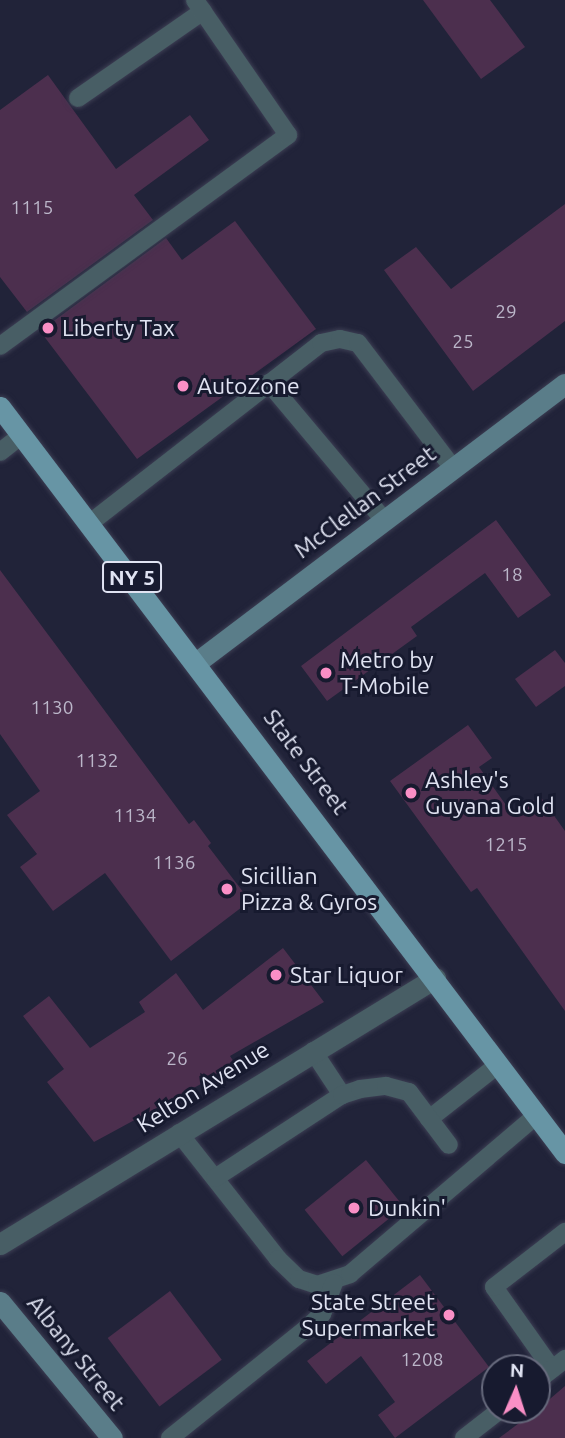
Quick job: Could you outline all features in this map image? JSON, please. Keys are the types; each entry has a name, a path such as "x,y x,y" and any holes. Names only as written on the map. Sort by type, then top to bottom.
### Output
{"main road":[{"name":"State Street","path":"0,407 197,662 565,1153"}],"street":[{"name":"McClellan Street","path":"197,662 565,384"},
{"name":"Kelton Avenue","path":"0,1244 435,978"},
{"name":"Albany Street","path":"0,1301 112,1438"}],"lane":[{"path":"0,346 288,135 199,6 78,99"},
{"path":"90,523 321,343 340,339 358,343 453,468"},
{"path":"270,383 384,520"},
{"path":"0,452 22,435"},
{"path":"313,1051 342,1095"},
{"path":"429,1119 499,1064"},
{"path":"215,1178 342,1095 386,1086 410,1092 449,1145"},
{"path":"179,1133 278,1259 299,1279 317,1285 334,1283 350,1274 537,1115"},
{"path":"559,1364 494,1287 565,1232"},
{"path":"170,1438 322,1314 334,1283"},
{"path":"464,1438 482,1424"}],"building":[{"path":"423,0 490,0 525,47 481,79"},
{"path":"48,75 116,169 190,115 209,140 134,195 153,220 27,312 0,277 0,110"},
{"path":"565,204 565,321 473,391 384,270 416,247 451,289"},
{"path":"235,221 316,329 137,459 40,331 166,238 182,260"},
{"path":"496,520 551,595 518,618 485,573 411,627 417,636 327,701 301,666"},
{"path":"0,570 189,824 194,820 211,843 208,846 250,901 171,961 105,873 53,911 20,867 37,854 7,815 40,791 0,734"},
{"path":"555,650 565,663 565,686 536,707 515,679"},
{"path":"468,725 492,758 479,767 513,815 540,796 565,831 565,1011 477,888 471,892 390,781"},
{"path":"283,948 324,1002 230,1056 236,1065 94,1142 47,1082 64,1069 23,1016 49,996 90,1048 145,1012 139,1002 176,973 203,1010"},
{"name":"Dunkin'","path":"366,1160 404,1207 342,1256 305,1210"},
{"path":"420,1275 481,1356 481,1373 395,1438 378,1415 395,1402 361,1356 326,1384 307,1361"},
{"path":"170,1291 222,1360 159,1407 108,1338"},
{"path":"565,1386 565,1438 499,1438 518,1424 551,1424 551,1398"}],"place":[{"name":"Liberty Tax","path":"48,328"},
{"name":"AutoZone","path":"183,386"},
{"name":"Metro by T-Mobile","path":"326,673"},
{"name":"Ashley's Guyana Gold","path":"411,793"},
{"name":"Sicillian Pizza & Gyros","path":"227,889"},
{"name":"Star Liquor","path":"276,975"},
{"name":"Dunkin'","path":"354,1208"},
{"name":"State Street Supermarket","path":"449,1315"}]}
